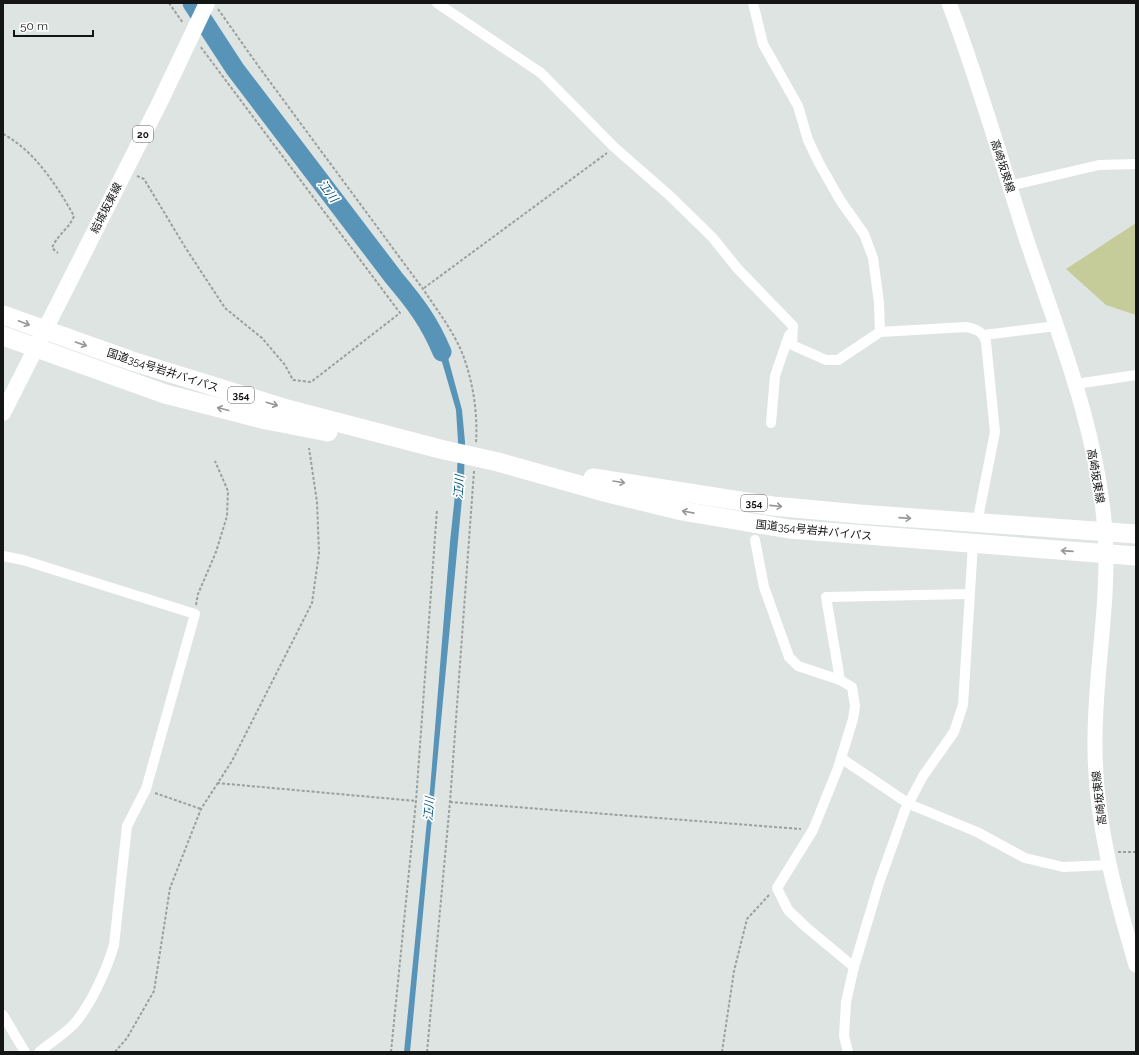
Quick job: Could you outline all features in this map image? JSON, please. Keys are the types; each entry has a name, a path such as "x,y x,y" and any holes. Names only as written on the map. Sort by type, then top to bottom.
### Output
{"highway":[{"name":"国道354号岩井バイパス","path":"3,315 44,331 241,395 440,450 498,462 684,493 773,506 977,523 1136,534"},
{"name":"国道354号岩井バイパス","path":"3,336 165,394 266,420 375,441 440,450"},
{"name":"国道354号岩井バイパス","path":"498,462 608,493 733,520 789,529 1136,556"}],"main road":[{"name":"結城坂東線","path":"3,413 125,171 207,3"},
{"name":"高崎坂東線","path":"949,3 1076,384 1094,460 1105,532 1106,554 1106,597 1095,745 1096,781 1118,904 1136,965"}],"street":[{"path":"437,3 542,74 614,147 670,196 712,237 738,269 793,326 792,344 826,360 838,360 880,332 966,327 976,329 984,335 995,432 977,523"},
{"path":"753,3 763,44 798,106 808,140 819,163 840,200 864,234 873,258 879,303 880,332"},
{"path":"1009,186 1099,165 1136,164"},
{"path":"771,424 775,376 793,326"},
{"path":"984,335 1056,326"},
{"path":"1076,384 1136,375"},
{"path":"755,540 764,587 789,657 798,666 840,680 852,687 855,706 853,719 841,758 813,830 777,888 788,910 807,928 854,967"},
{"path":"848,1052 844,1036 846,1009 854,967 879,883 909,804 923,776 954,732 963,705 973,544"},
{"path":"3,556 23,560 195,614 146,789 127,826 114,945 109,963 91,998 73,1025 38,1052"},
{"path":"840,680 826,597 969,594"},
{"path":"841,758 909,804 977,832 1025,858 1063,867 1109,860"},
{"path":"3,1015 25,1052"}],"path":[{"path":"125,171 144,180 185,248 225,308 262,338 285,365 293,380 311,382 400,313 193,32 169,3"},
{"path":"214,3 259,67 423,289 463,355 473,392 478,424 476,448"},
{"path":"3,134 26,151 59,190 74,216 64,232 55,240 52,248 58,253"},
{"path":"423,289 614,147"},
{"path":"115,1052 127,1038 154,991 170,888 201,809 232,761 312,604 319,553 317,502 309,448"},
{"path":"195,614 198,594 216,552 227,516 228,491 214,461"},
{"path":"427,1052 450,802 475,464"},
{"path":"391,1052 416,801 437,509"},
{"path":"217,783 416,801"},
{"path":"146,789 201,809"},
{"path":"450,802 813,830"},
{"path":"1109,860 1119,852 1136,852"},
{"path":"722,1052 734,971 747,919 753,911 777,888"}],"green space":[{"path":"1136,223 1136,315 1106,305 1066,269"}],"water":[{"path":"436,327 447,354 462,410 465,442 464,477 410,1052 404,1052 430,790 450,542 457,476 458,441 456,410 440,355 429,329"}],"waterway":[{"name":"江川","path":"192,3 235,69 415,304 427,322 442,352"}]}
